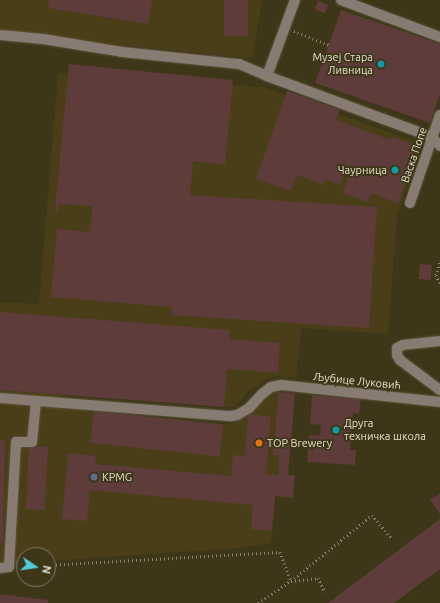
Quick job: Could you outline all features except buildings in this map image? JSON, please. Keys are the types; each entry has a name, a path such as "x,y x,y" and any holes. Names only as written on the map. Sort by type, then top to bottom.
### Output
{"lane":[{"path":"267,76 296,0"},
{"path":"341,0 440,37"},
{"path":"0,36 43,39 122,52 239,64 267,76 432,137 440,146"},
{"name":"Васка Попе","path":"410,203 440,115"},
{"path":"440,341 403,345 397,348 397,355 400,360 440,390"},
{"name":"Љубице Луковић","path":"36,401 231,416 237,415 249,408 262,394 272,387 281,385 440,402"},
{"path":"0,398 36,401 32,442 16,442 8,568 0,568"}],"path":[{"path":"285,28 329,45"},
{"path":"440,263 436,275 440,283"},
{"path":"258,603 291,581 372,515 392,540"},
{"path":"56,565 280,552 291,581"},
{"path":"291,581 318,578 325,592"}],"shaded area":[{"path":"0,0 262,0 253,58 0,33"},
{"path":"58,73 263,87 422,144 397,215 388,334 301,328 296,378 275,376 266,380 249,391 234,407 65,395 64,409 223,424 234,423 248,414 266,397 279,392 295,394 289,457 279,456 271,543 239,548 56,560 56,547 16,547 16,564 0,563 0,302 39,304"}],"place":[{"name":"Музеј Стара Ливница","path":"381,64"},
{"name":"Чаурница","path":"395,170"},
{"name":"Друга техничка школа","path":"336,430"},
{"name":"TOP Brewery","path":"259,443"},
{"name":"KPMG","path":"94,477"}]}
